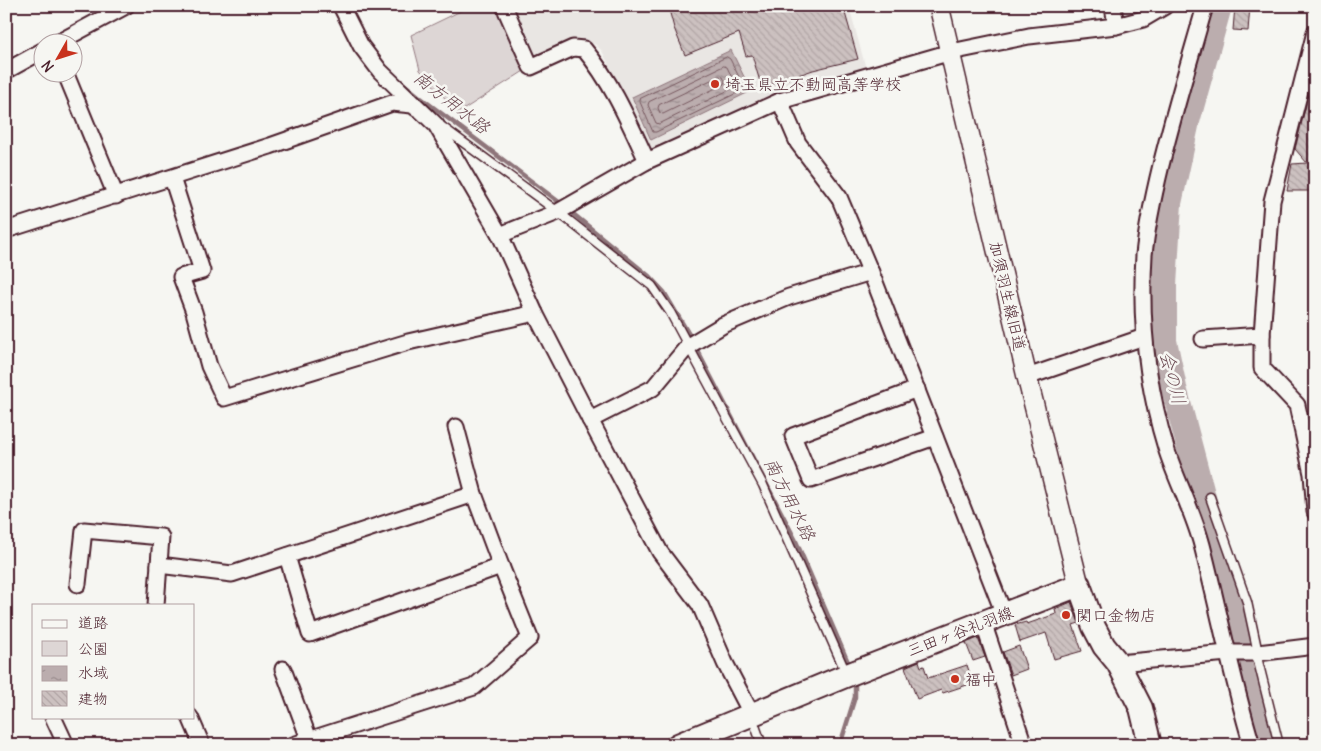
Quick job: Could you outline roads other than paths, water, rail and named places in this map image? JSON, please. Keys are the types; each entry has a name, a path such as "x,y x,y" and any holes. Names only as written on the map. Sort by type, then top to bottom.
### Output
{"main road":[{"name":"三田ヶ谷礼羽線","path":"678,745 851,674 1079,585"},
{"path":"1079,585 1094,628 1104,646 1118,663 1141,708 1150,745"}],"street":[{"path":"78,32 126,6"},
{"path":"341,6 361,46 380,71 436,125 500,235 535,313 590,420 660,552 700,606 725,663 752,715"},
{"path":"504,6 531,67 573,48 584,49 611,85 647,161"},
{"name":"加須羽生線旧道","path":"940,6 1026,377 1079,585"},
{"path":"1113,6 1116,26"},
{"path":"500,235 563,209 647,161 780,101 951,52 1029,36 1116,26 1143,19 1165,6"},
{"path":"1205,6 1172,120 1148,227 1144,256 1144,337 1150,382 1166,448 1201,542 1232,652 1238,698 1252,745"},
{"path":"1315,32 1272,202 1262,336 1262,368 1297,405 1312,474 1315,512"},
{"path":"6,71 32,57"},
{"path":"69,82 116,196"},
{"path":"780,101 798,143 839,198 871,272 1004,614"},
{"path":"6,230 270,146 392,103 412,105 426,114"},
{"path":"172,178 202,271 181,277 194,312 209,366 224,398 408,342 535,313"},
{"path":"590,420 653,388 692,343 723,325 789,297 871,272"},
{"path":"1203,338 1262,336"},
{"path":"1026,377 1144,337"},
{"path":"917,389 793,436 811,480 935,437"},
{"path":"293,745 474,687 530,638 474,494 456,427"},
{"path":"159,565 232,574 474,494"},
{"path":"78,584 84,530 161,537 156,604"},
{"path":"287,556 310,634 501,566"},
{"path":"983,622 1024,745"},
{"path":"1118,663 1315,646"},
{"path":"283,669 309,739"},
{"path":"53,718 66,745"},
{"path":"190,718 202,745"}],"lane":[{"path":"426,114 563,209 652,286 692,343 762,485 851,674"},
{"path":"1210,497 1246,602 1255,652 1279,745"},
{"path":"752,715 762,745"}],"water":[{"path":"731,50 751,91 651,140 632,97"}],"waterway":[{"name":"会の川","path":"1219,6 1187,121 1169,203 1164,285 1164,341 1174,388 1269,745"},
{"name":"南方用水路","path":"399,80 559,202"},
{"name":"南方用水路","path":"572,213 649,276 664,292 691,338"},
{"name":"南方用水路","path":"696,348 795,539 850,667"},
{"name":"南方用水路","path":"840,745 855,697 855,682"}],"place":[{"name":"埼玉県立不動岡高等学校","path":"715,84"},
{"name":"関口金物店","path":"1066,615"},
{"name":"福中","path":"955,679"}]}
